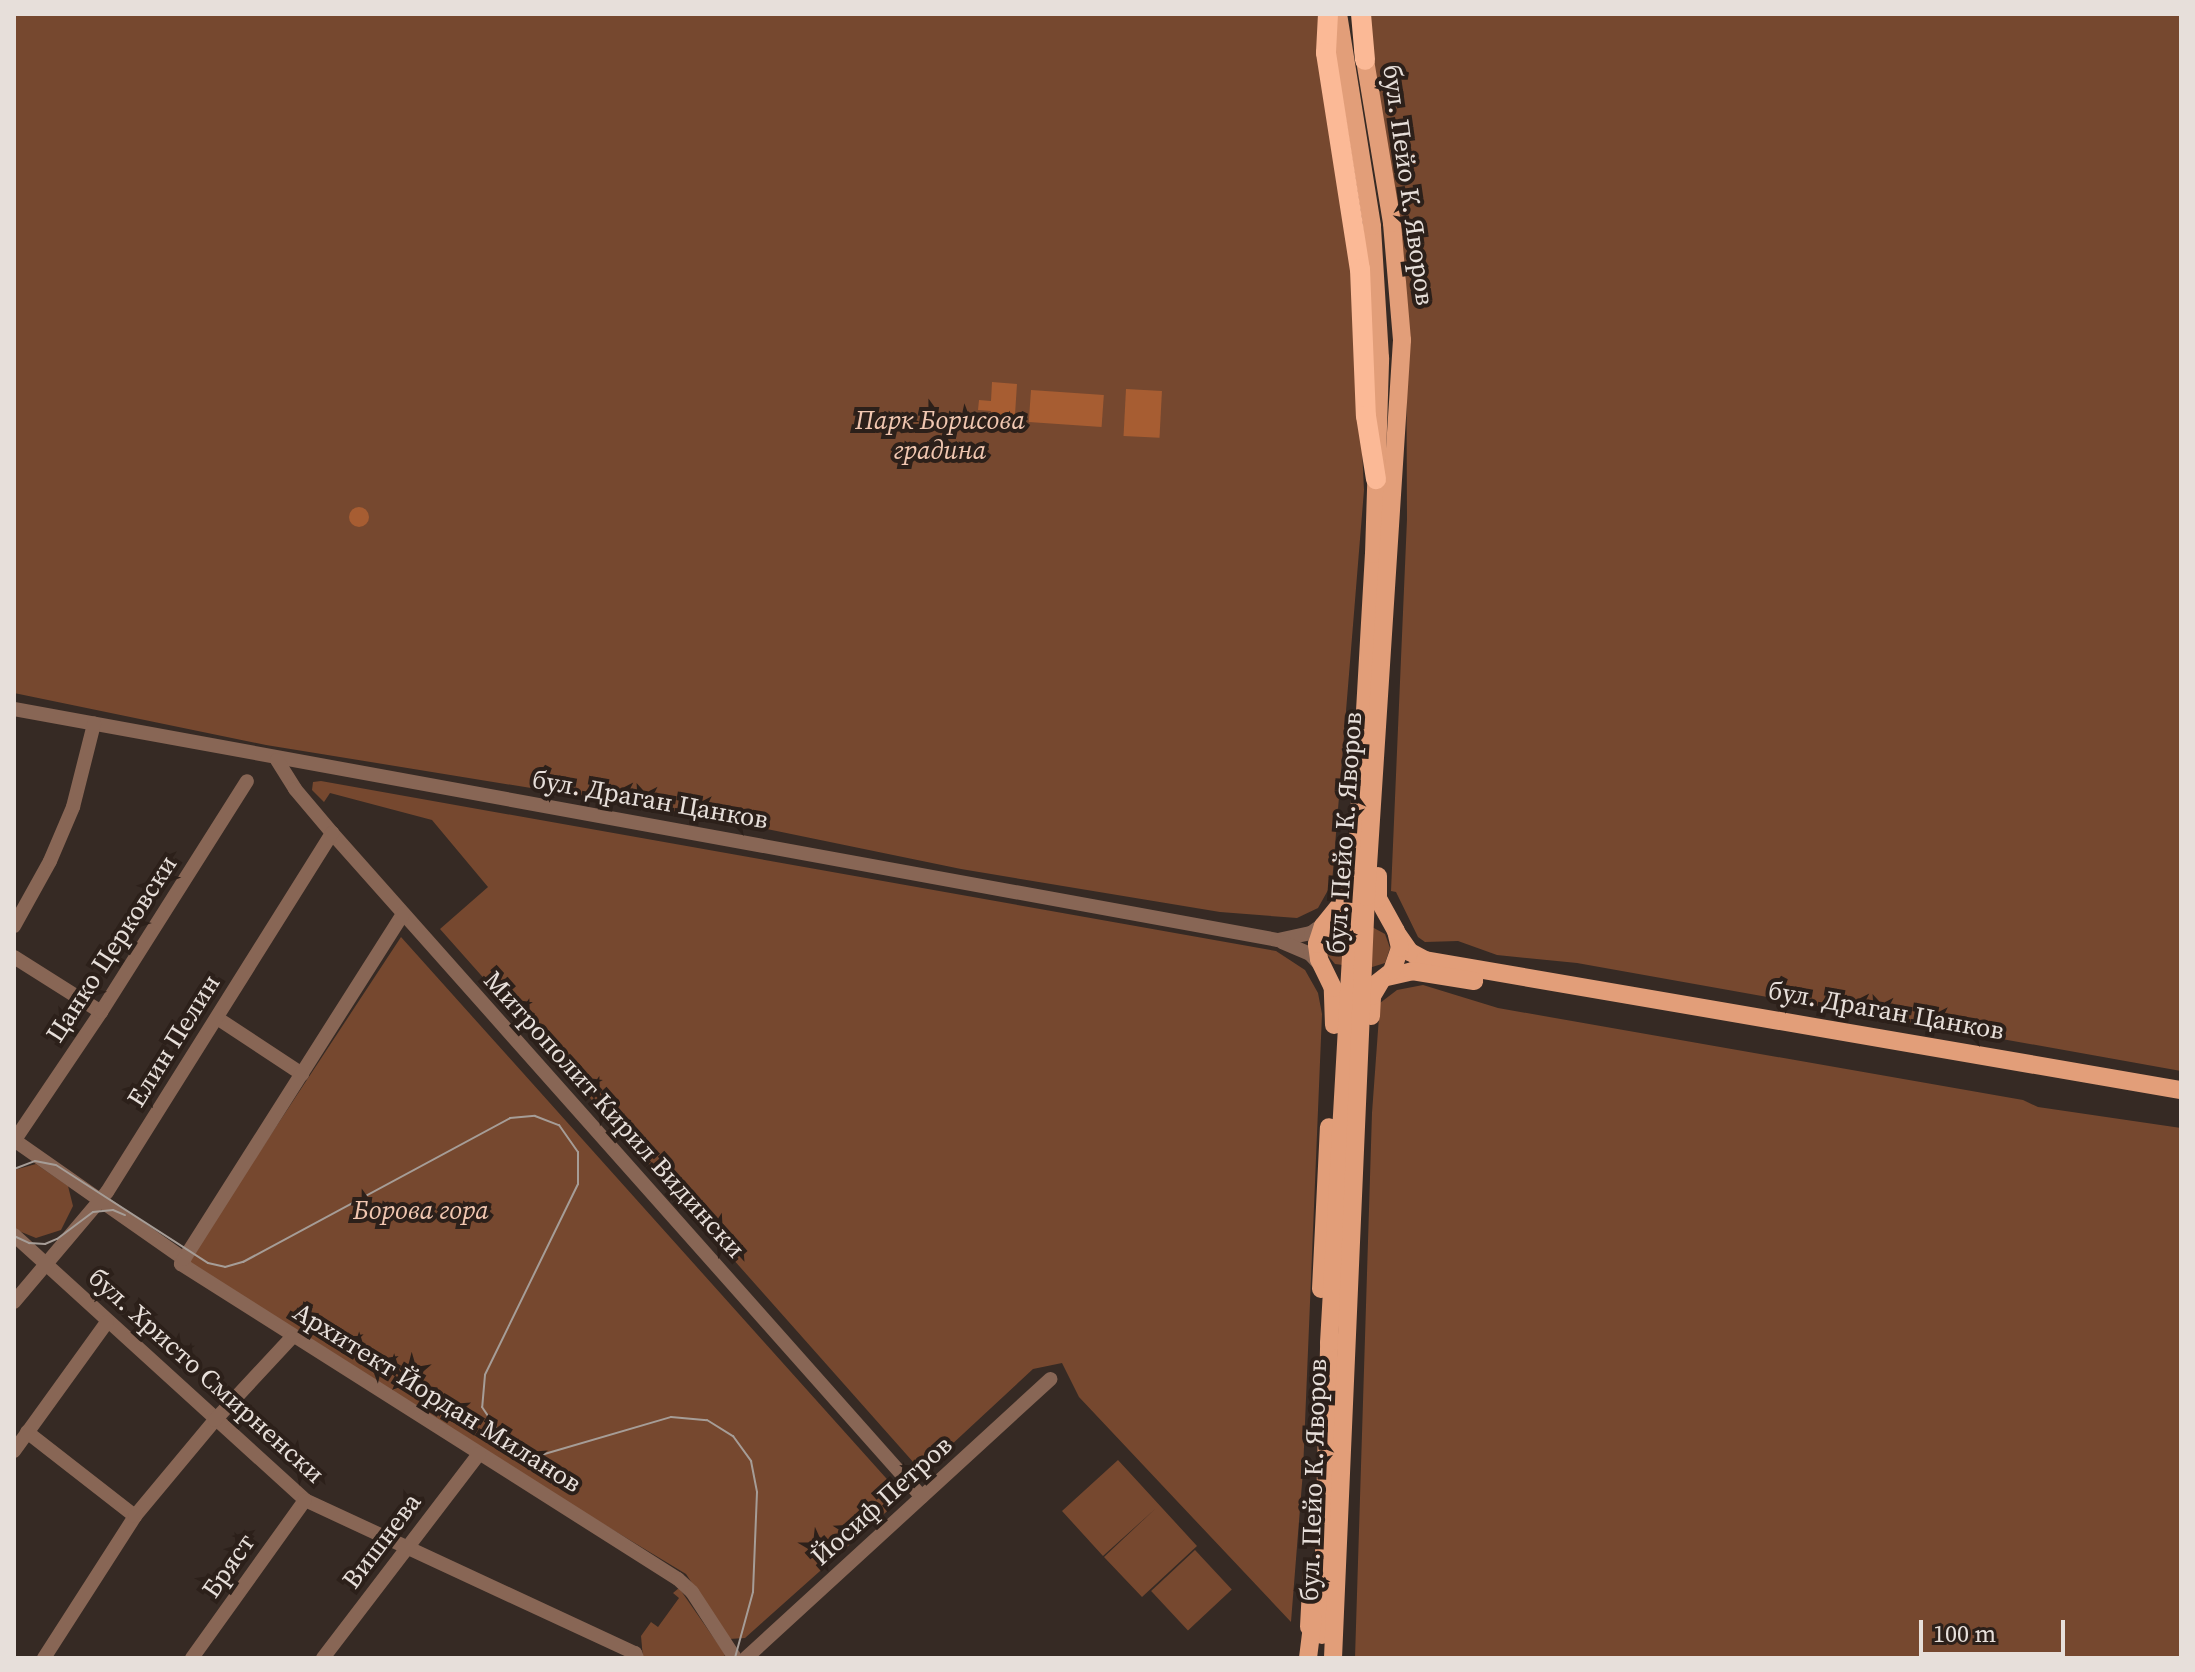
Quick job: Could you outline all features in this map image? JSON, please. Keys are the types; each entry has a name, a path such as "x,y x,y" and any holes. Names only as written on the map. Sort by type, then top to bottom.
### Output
{"highway":[{"path":"1328,14 1326,53 1360,269 1366,416 1376,479"},
{"path":"1358,14 1365,60"}],"main road":[{"name":"бул. Пейо К. Яворов","path":"1338,14 1362,147 1378,289 1376,479 1382,555"},
{"name":"бул. Пейо К. Яворов","path":"1333,1658 1329,1343 1382,555 1402,340 1399,285 1381,147 1365,60"},
{"path":"1307,1658 1321,1414 1321,1263 1334,1002 1330,975 1317,944 1343,897 1365,585 1382,555"},
{"path":"1344,1658 1372,996 1398,956 1395,929 1380,904 1377,888 1392,670 1394,584 1382,555"},
{"path":"1335,915 1373,909 1395,929"},
{"name":"бул. Драган Цанков","path":"1395,929 1410,952 1425,960 2181,1090"},
{"name":"бул. Драган Цанков","path":"1379,982 1412,971 1500,984 1582,986"},
{"path":"1330,975 1379,982"},
{"path":"1321,1414 1344,1658"},
{"path":"1307,1658 1352,1415"},
{"name":"бул. Пейо К. Яворов","path":"1321,1658 1333,1517"}],"street":[{"name":"бул. Драган Цанков","path":"14,709 277,760 1278,940 1310,954 1330,975"},
{"path":"14,926 38,884 73,807 94,724"},
{"name":"Митрополит Кирил Видински","path":"277,760 295,789 332,833 922,1497"},
{"name":"Цанко Церковски","path":"14,1140 101,1012 247,781"},
{"name":"Елин Пелин","path":"14,1302 100,1200 332,833"},
{"path":"184,1259 403,914"},
{"name":"бул. Драган Цанков","path":"1278,940 1305,935 1335,915"},
{"path":"14,957 101,1012"},
{"path":"217,1018 302,1074"},
{"name":"Архитект Йордан Миланов","path":"14,1140 184,1259 181,1264 678,1579 692,1592 735,1658"},
{"name":"бул. Христо Смирненски","path":"14,1235 305,1500 635,1653 637,1658"},
{"path":"14,1451 107,1322"},
{"path":"44,1658 135,1516 215,1420 293,1336"},
{"name":"Йосиф Петров","path":"746,1658 1050,1379"},
{"path":"27,1432 135,1516"},
{"name":"Вишнева","path":"323,1658 479,1454"},
{"name":"Бряст","path":"192,1658 305,1500"}],"green space":[{"name":"Парк Борисова градина","path":"14,14 1319,14 1354,285 1364,490 1332,883 1318,908 1297,918 1220,912 961,869 703,816 266,745 14,693"},
{"path":"1366,14 2181,14 2181,1071 1577,963 1497,955 1458,941 1425,942 1418,937 1396,892 1391,891 1407,519 1406,275"},
{"path":"313,782 1276,951 1305,970 1318,993 1322,1014 1303,1471 1291,1622 1079,1397 1062,1363 1033,1369 922,1472 440,929 488,887 432,820 330,793 324,802 312,790"},
{"path":"1346,924 1343,965 1335,964 1325,952 1328,930"},
{"path":"1372,927 1385,934 1390,948 1385,963 1369,968"},
{"name":"Борова гора","path":"401,937 903,1497 745,1638 729,1639 686,1574 522,1475 187,1262"},
{"path":"1423,985 1498,1008 2023,1100 2038,1107 2181,1128 2181,1658 1355,1658 1372,1113 1380,1003 1397,990"},
{"path":"36,1164 68,1186 73,1206 61,1230 36,1238 14,1229 14,1170"},
{"path":"1118,1460 1197,1546 1142,1597 1104,1557 1155,1509 1103,1556 1062,1511"},
{"path":"1195,1550 1232,1589 1188,1630 1151,1591"},
{"path":"679,1588 725,1654 724,1658 643,1658 641,1636 651,1622 658,1627 679,1598 673,1593"}],"shaded area":[{"path":"992,382 1017,384 1014,430 990,429 991,411 978,410 979,400 991,401"},
{"path":"1126,389 1162,391 1159,438 1124,436"},
{"path":"1031,390 1104,395 1102,427 1029,422"},
{"path":"359,507 366,510 369,517 366,524 359,527 352,524 349,517 352,510"}],"tram line":[{"path":"14,1169 35,1161 56,1165 208,1263 225,1267 243,1262 510,1118 535,1116 559,1125 578,1152 578,1184 485,1375 482,1407 497,1429 529,1451 541,1455 671,1417 707,1420 733,1436 751,1461 757,1492 753,1592 735,1658"},
{"path":"14,1236 29,1243 45,1244 57,1239 93,1212 113,1210 125,1215"}]}
